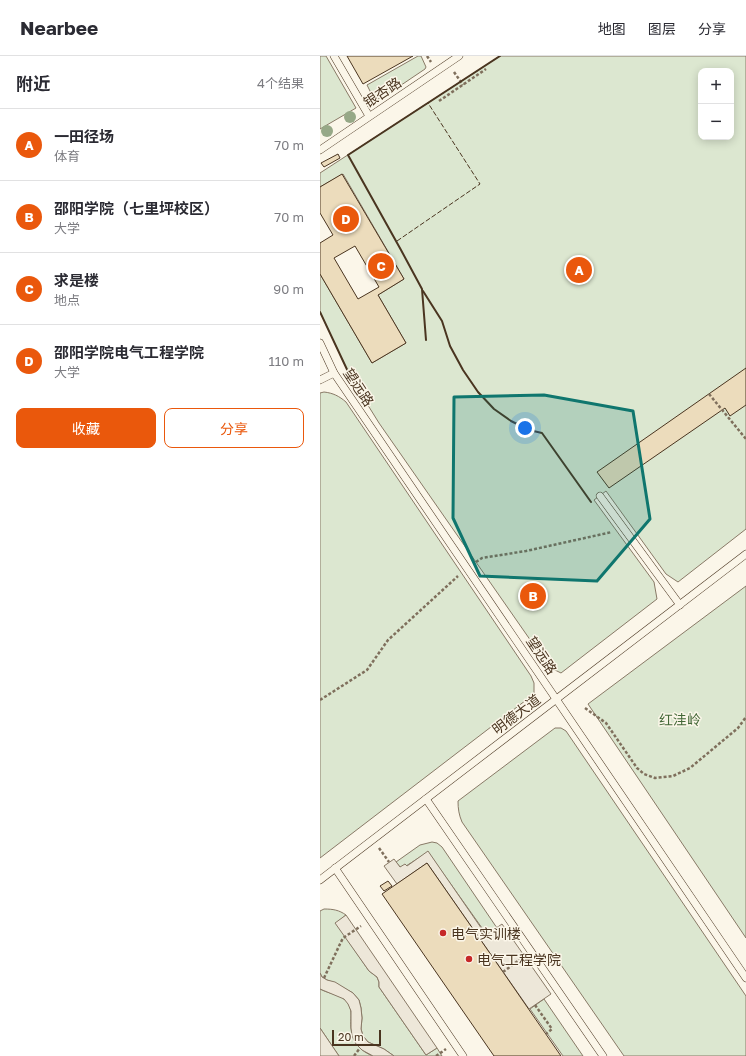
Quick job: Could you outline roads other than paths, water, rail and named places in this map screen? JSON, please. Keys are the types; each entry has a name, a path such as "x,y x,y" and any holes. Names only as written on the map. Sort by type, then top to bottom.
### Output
{"lane":[{"path":"334,56 370,116"},
{"name":"银杏路","path":"320,150 458,56"},
{"name":"望远路","path":"320,343 334,372 746,978"},
{"path":"320,380 334,372"},
{"path":"600,496 680,605"},
{"name":"明德大道","path":"320,880 746,554"},
{"path":"426,799 603,1056"},
{"path":"335,868 463,1056"}],"place":[{"name":"邵阳学院电气工程学院","path":"346,219"},
{"name":"求是楼","path":"381,266"},
{"name":"一田径场","path":"579,270"},
{"name":"邵阳学院（七里坪校区）","path":"533,596"},
{"name":"电气实训楼","path":"443,933"},
{"name":"电气工程学院","path":"469,959"}],"park label":[{"name":"红洼岭","path":"680,719"}]}
